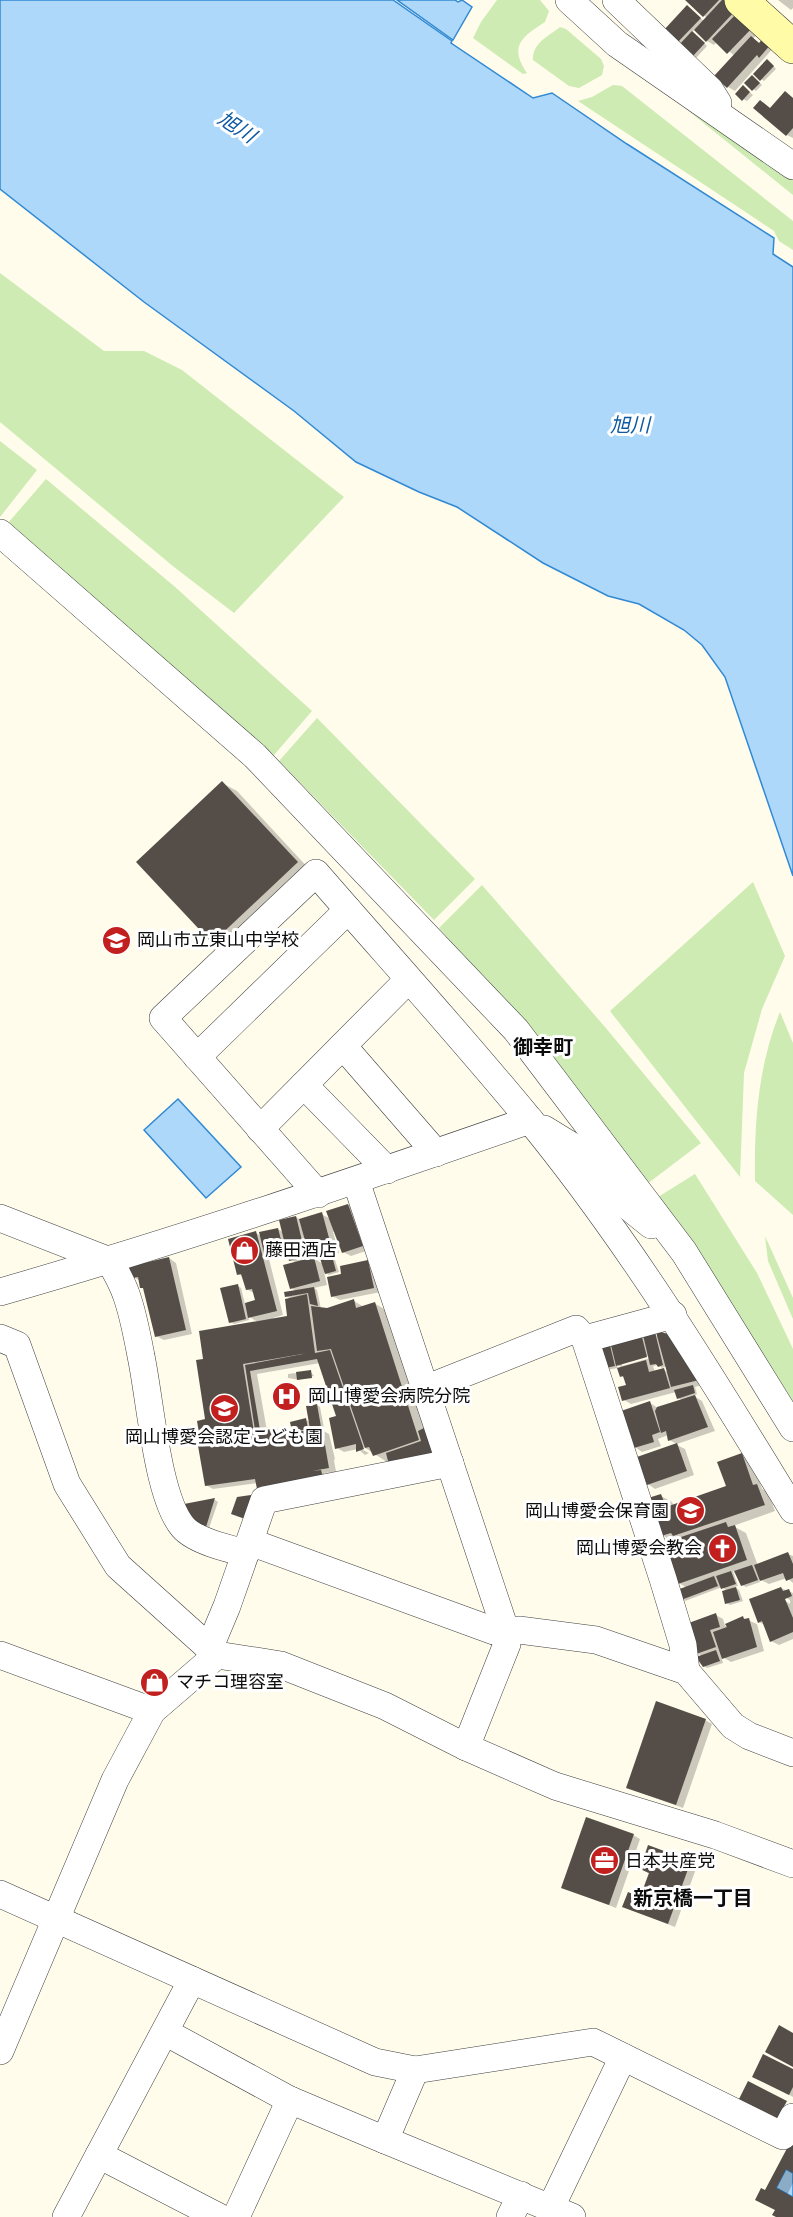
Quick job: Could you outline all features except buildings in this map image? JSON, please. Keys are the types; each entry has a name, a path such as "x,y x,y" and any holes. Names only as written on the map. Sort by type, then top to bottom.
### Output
{"main road":[{"path":"741,0 793,47"}],"street":[{"path":"569,0 617,44 793,166"},
{"path":"616,0 710,90 730,123"},
{"path":"0,533 255,756 516,1030 684,1252 793,1428"},
{"path":"318,1194 163,1018 316,873 530,1120 673,1316 793,1510"},
{"path":"197,1057 348,910"},
{"path":"260,1129 408,980"},
{"path":"343,1046 436,1153"},
{"path":"304,1085 387,1170"},
{"path":"530,1120 575,1148 619,1199 684,1252"},
{"path":"0,1292 110,1261 318,1194 530,1120"},
{"path":"356,1180 506,1632 507,1644 466,1747"},
{"path":"0,1218 110,1261 126,1294 141,1356 162,1477 170,1502 185,1529 218,1545 248,1548 494,1631 519,1630 596,1640 686,1671 734,1726 749,1736 793,1753"},
{"path":"585,1339 673,1316"},
{"path":"425,1389 576,1329 585,1339 670,1601 683,1645 686,1671"},
{"path":"0,1338 17,1345 67,1484 118,1566 213,1652 281,1665 385,1706 466,1747 555,1786 715,1835 793,1864"},
{"path":"0,2052 115,1780 152,1711 213,1652 264,1500 450,1463"},
{"path":"0,1655 152,1711"},
{"path":"0,1894 375,2062 414,2070 593,2042 783,2136 793,2117"},
{"path":"66,2217 192,1980"},
{"path":"165,2032 290,2100 385,2140 515,2206 562,2212 623,2057"},
{"path":"385,2140 414,2070"},
{"path":"236,2217 290,2100"},
{"path":"99,2156 219,2217"}],"green space":[{"path":"497,0 540,0 549,11 545,22 530,32 521,43 519,56 527,73 523,74 473,38"},
{"path":"560,27 566,29 601,59 604,66 602,75 579,88 569,86 533,60 538,44"},
{"path":"613,85 622,86 793,221 793,250 779,241 774,231 578,101 592,97"},
{"path":"659,87 793,175 793,195"},
{"path":"0,273 104,351 144,351 182,370 344,497 234,613 174,567 0,422"},
{"path":"0,441 37,470 0,517"},
{"path":"46,479 174,586 312,711 274,755 8,523"},
{"path":"317,718 475,879 434,920 279,761"},
{"path":"753,882 785,956 762,1009 744,1073 740,1177 610,1011"},
{"path":"482,885 605,1027 701,1143 647,1184 523,1024 439,928"},
{"path":"780,1012 793,1043 793,1215 755,1181 755,1138 762,1074"},
{"path":"695,1174 757,1273 793,1349 793,1410 658,1197"},
{"path":"765,1236 793,1298 793,1319 768,1261"}],"water":[{"name":"旭川","path":"0,0 393,0 452,41 451,43 533,98 552,93 774,238 773,254 793,267 793,876 725,677 702,645 684,630 639,604 608,596 543,563 457,507 356,462 294,411 144,302 0,189"},
{"path":"397,0 455,0 458,2 462,0 472,7 453,40"},
{"path":"178,1099 241,1167 206,1198 144,1130"},
{"path":"786,2169 793,2173 793,2197 776,2188"}],"place":[{"name":"岡山市立東山中学校","path":"116,940"},
{"name":"藤田酒店","path":"244,1250"},
{"name":"岡山博愛会病院分院","path":"287,1396"},
{"name":"岡山博愛会認定こども園","path":"224,1408"},
{"name":"岡山博愛会保育園","path":"690,1511"},
{"name":"岡山博愛会教会","path":"723,1548"},
{"name":"マチコ理容室","path":"155,1682"},
{"name":"日本共産党","path":"604,1861"}],"district":[{"name":"御幸町","path":"543,1047"},
{"name":"新京橋一丁目","path":"693,1898"}]}
